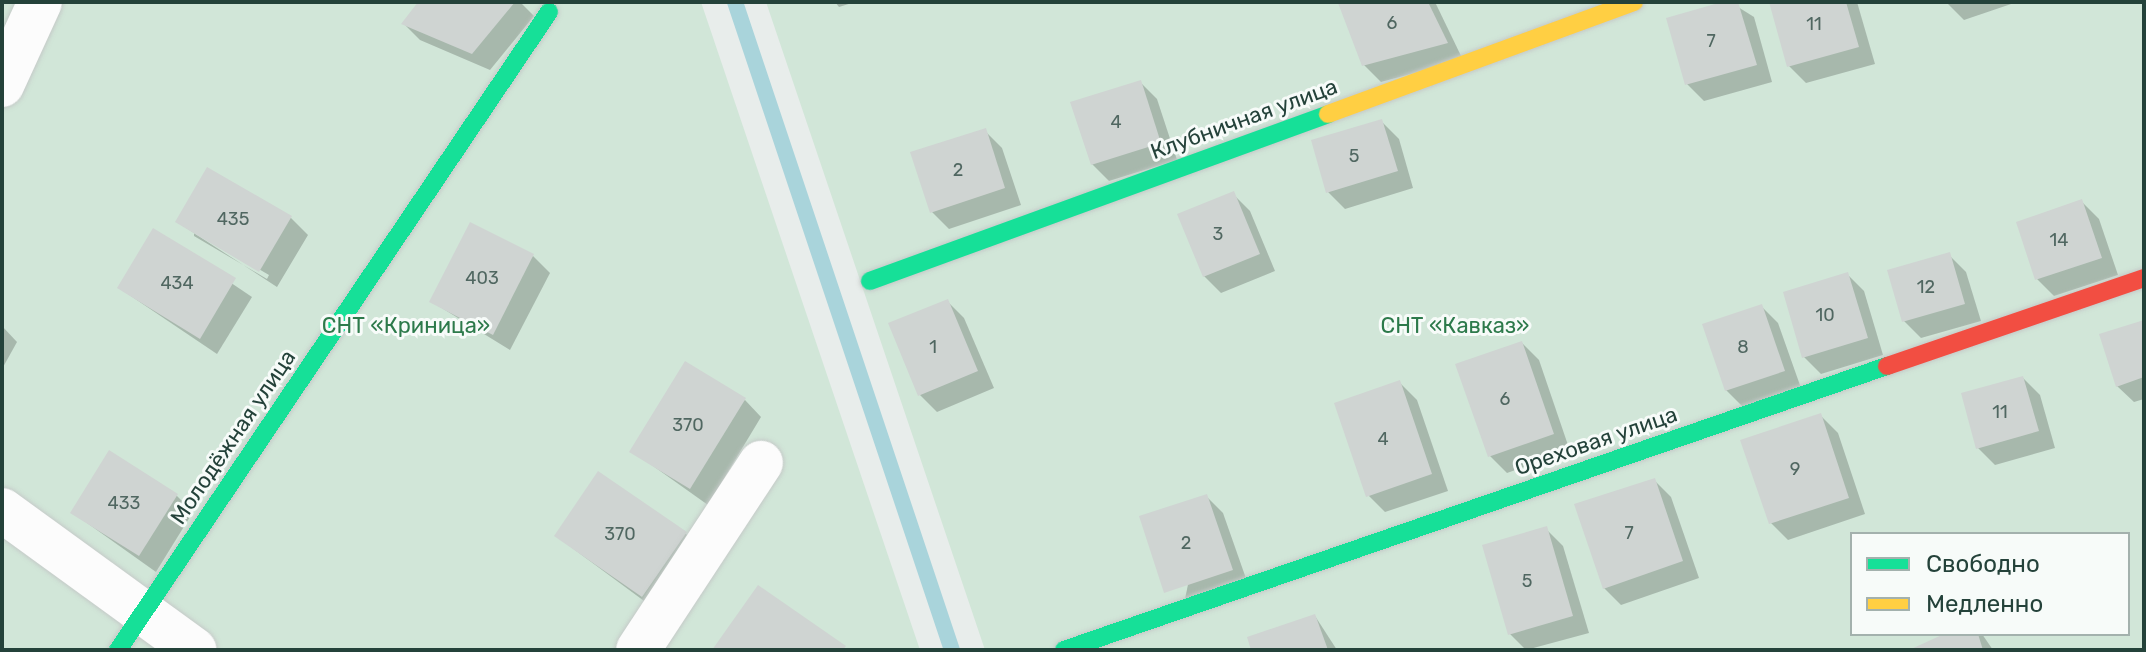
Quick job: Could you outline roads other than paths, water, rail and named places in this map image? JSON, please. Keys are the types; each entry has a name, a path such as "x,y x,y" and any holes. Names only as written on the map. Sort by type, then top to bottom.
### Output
{"street":[{"path":"2,85 40,2"},
{"name":"Клубничная улица","path":"870,281 1634,2"},
{"name":"Молодёжная улица","path":"118,650 549,12"},
{"name":"Ореховая улица","path":"1064,650 2144,278"},
{"path":"638,650 761,463"},
{"path":"2,510 195,650"}],"waterway":[{"path":"735,2 952,650"}],"park label":[{"name":"СНТ «Криница»","path":"406,326"},
{"name":"СНТ «Кавказ»","path":"1455,326"}]}
